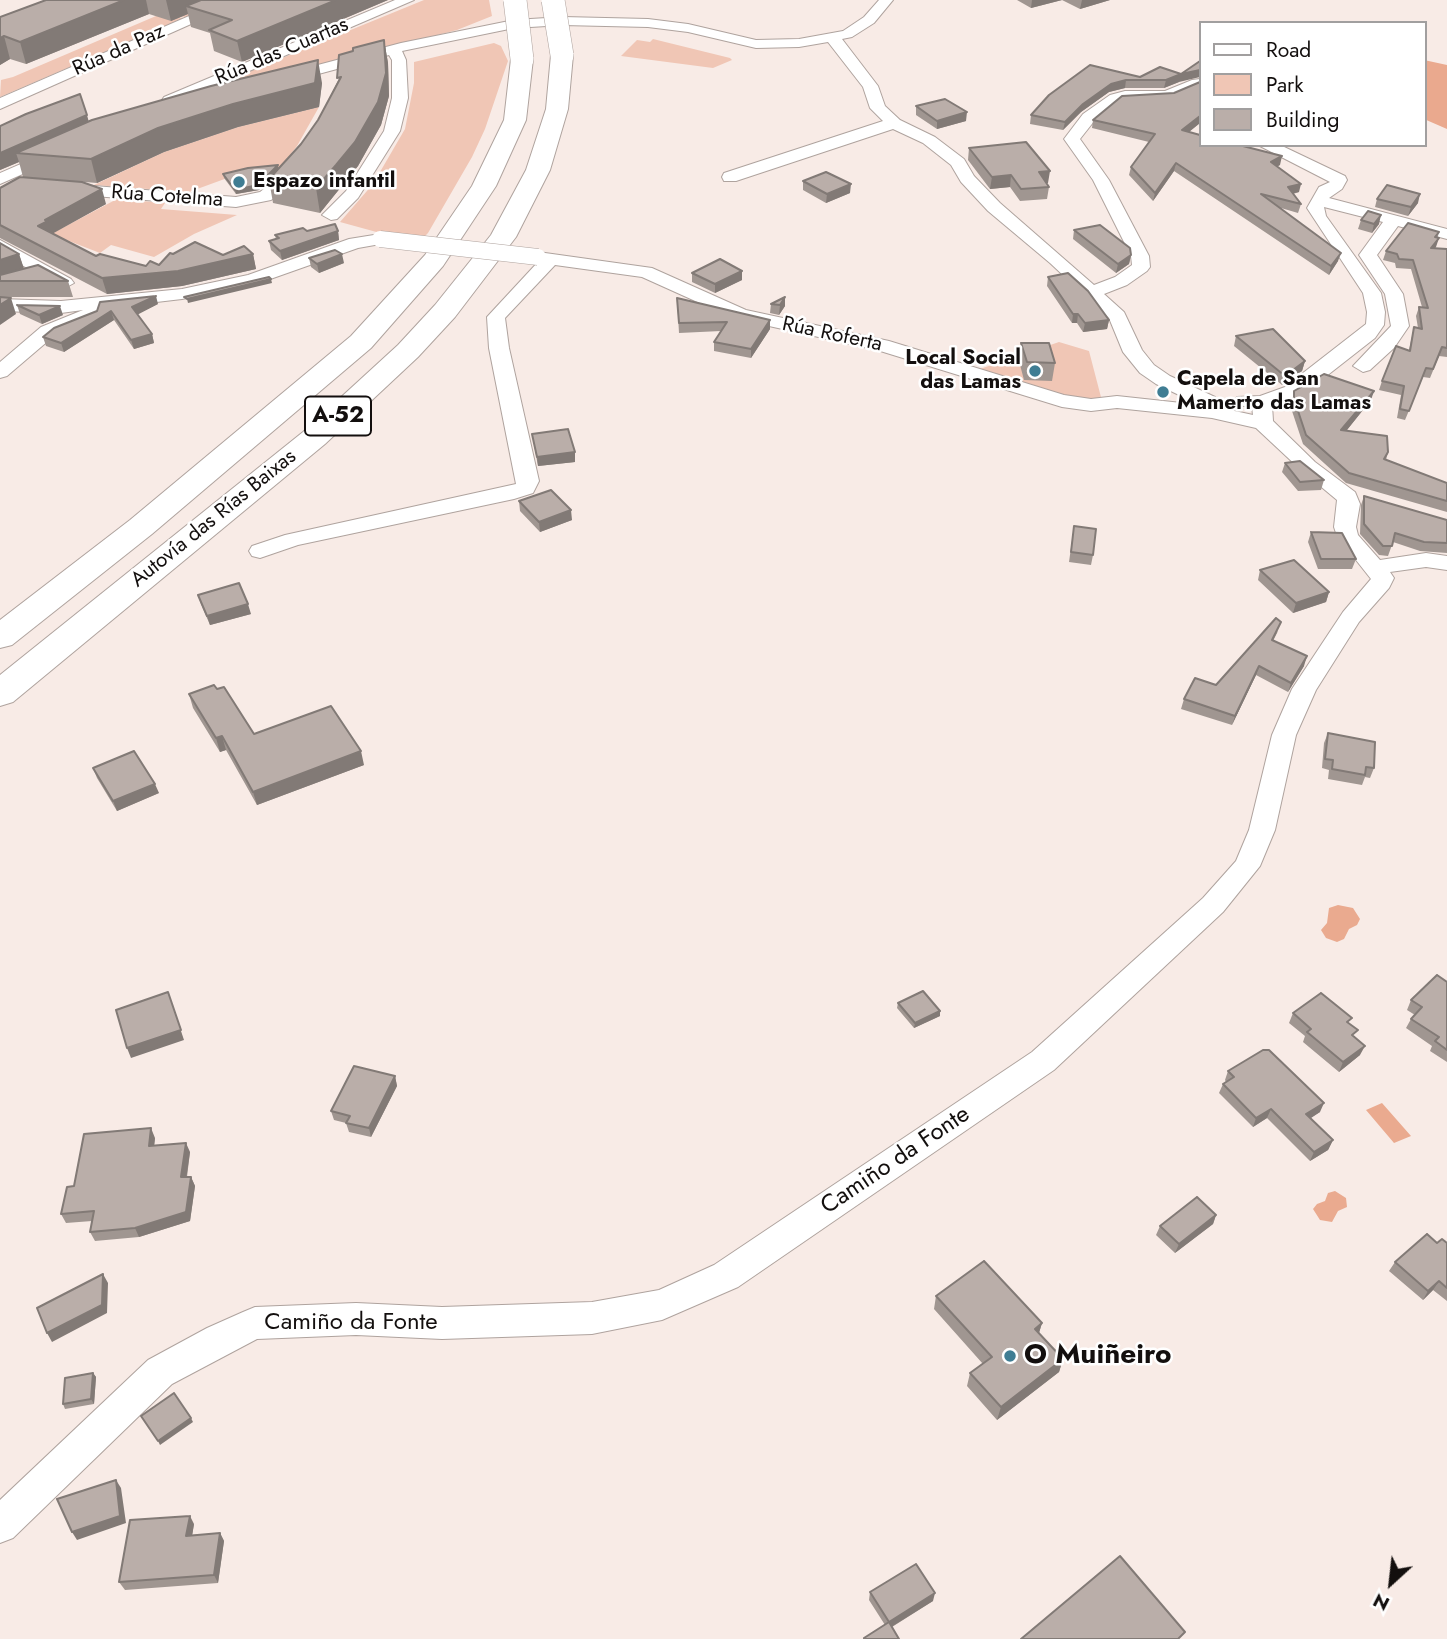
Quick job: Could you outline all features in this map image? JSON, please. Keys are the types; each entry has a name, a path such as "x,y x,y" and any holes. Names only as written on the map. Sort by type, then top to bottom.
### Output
{"highway":[{"name":"Autovía das Rías Baixas","path":"0,638 141,527 360,342 434,260 484,186 515,120 522,59 515,0"},
{"name":"Autovía das Rías Baixas","path":"0,694 314,438 408,351 445,311 503,237 538,170 557,109 562,55 553,0"}],"street":[{"name":"Rúa da Paz","path":"0,104 238,0"},
{"name":"Rúa das Cuartas","path":"227,93 158,112 169,100 192,89 407,0"},
{"path":"264,83 333,71 394,49 514,24 614,22 688,28 756,44 799,43 847,34 869,20 886,0"},
{"path":"833,38 870,86 878,108 894,123 929,140 958,162 967,178 994,207 1117,316 1133,352 1136,372 1117,402"},
{"path":"331,215 352,194 392,131 400,98 399,60 394,49"},
{"path":"1093,292 1121,281 1141,267 1140,256 1101,180 1072,139 1089,117 1115,98 1167,96 1197,83"},
{"path":"730,177 894,123"},
{"path":"1133,352 1147,369 1210,406 1262,412 1308,381 1368,334 1375,325 1376,312 1372,293 1315,208 1318,200 1339,180 1270,147"},
{"path":"0,181 64,150"},
{"name":"Rúa Cotelma","path":"50,187 190,200 251,201 275,189 305,151"},
{"path":"0,181 25,185"},
{"path":"1318,200 1447,234"},
{"path":"1363,366 1387,344 1400,326 1394,294 1368,255 1394,220"},
{"path":"0,372 58,325 117,304 253,279 355,243 380,239 545,258"},
{"path":"0,246 71,287 101,300"},
{"path":"260,551 293,540 514,493 525,488 528,481 499,348 496,317 545,258"},
{"name":"Rúa Roferta","path":"545,258 646,272 740,314 882,345 1062,401 1091,405 1117,402 1210,406"},
{"path":"19,281 46,271"},
{"path":"0,305 61,307 101,300 162,297"},
{"path":"1262,412 1308,466 1352,494 1347,497 1349,504 1345,527 1348,536 1376,567 1426,560 1447,563"},
{"name":"Camiño da Fonte","path":"0,1525 160,1372 255,1323 356,1319 442,1323 592,1318 662,1305 726,1276 1043,1060 1213,905 1247,866 1262,830 1284,735 1304,689 1351,617 1378,588 1383,578 1376,567"}],"green space":[{"path":"226,0 186,17 163,15 184,18 0,97 1,80 156,16"},
{"path":"424,0 489,0 492,16 457,30 233,88 221,83"},
{"path":"653,39 732,60 713,68 621,56 637,40 650,42"},
{"path":"494,43 501,46 508,61 485,129 428,233 422,239 391,236 340,222 373,184 405,129 414,83 414,62"},
{"path":"319,107 297,146 278,170 230,177 189,192 94,185 164,152 238,127"},
{"path":"117,199 165,203 161,209 237,215 194,234 154,257 111,245 100,253 51,234"},
{"path":"1059,342 1089,351 1102,401 1086,400 1022,385 977,370"}],"shaded area":[{"path":"1426,60 1447,65 1447,129 1426,120"},
{"path":"1338,905 1353,908 1360,919 1357,925 1349,929 1344,939 1337,942 1326,938 1321,930 1327,923 1329,908"},
{"path":"1382,1103 1411,1136 1394,1143 1366,1110"},
{"path":"1335,1191 1346,1198 1347,1207 1338,1211 1332,1222 1320,1220 1313,1209 1325,1201 1328,1193"}],"building":[{"path":"46,0 124,0 20,42 4,36 0,38 0,17"},
{"path":"201,0 336,0 237,41 209,30 232,20 186,6"},
{"path":"384,40 386,73 378,102 355,142 336,165 316,188 269,179 301,144 318,120 341,77 337,78 339,55 353,51 353,48"},
{"path":"318,60 315,83 233,104 158,128 91,159 16,153 92,120 211,86"},
{"path":"1198,62 1198,70 1181,74"},
{"path":"1090,65 1140,77 1160,67 1181,74 1166,80 1126,80 1111,84 1083,104 1065,122 1031,115 1049,95"},
{"path":"1198,83 1198,118 1182,130 1198,134 1198,147 1247,147 1282,156 1271,162 1301,184 1288,187 1301,204 1261,194 1341,253 1331,266 1176,163 1155,193 1131,167 1155,134 1093,120 1122,96 1174,93"},
{"path":"80,94 87,115 0,153 0,126"},
{"path":"945,99 967,112 937,121 916,106"},
{"path":"1026,142 1050,171 1039,172 1049,187 1021,189 1011,175 992,177 969,148"},
{"path":"278,165 258,185 235,190 223,174 248,168"},
{"path":"826,172 851,184 827,194 803,181"},
{"path":"20,177 82,182 102,189 38,226 96,256 100,254 146,266 150,261 159,265 170,253 173,254 195,242 223,255 244,246 253,254 178,271 102,278 0,225 0,188"},
{"path":"1387,185 1420,194 1411,207 1377,199"},
{"path":"1368,211 1381,215 1374,224 1361,220"},
{"path":"1408,223 1439,232 1435,237 1439,238 1431,248 1447,249 1447,348 1442,347 1433,369 1426,368 1409,411 1400,409 1404,386 1382,381 1396,346 1410,351 1414,327 1422,329 1419,307 1428,308 1413,260 1399,259 1397,254 1386,251"},
{"path":"335,224 338,231 280,251 269,241 279,238 275,235"},
{"path":"1100,225 1130,248 1131,255 1118,264 1074,230"},
{"path":"0,243 19,254 0,260"},
{"path":"335,250 342,254 317,264 309,258"},
{"path":"720,259 742,271 715,284 692,273"},
{"path":"38,265 68,281 0,281 0,275"},
{"path":"1068,273 1088,291 1109,320 1085,323 1078,314 1073,314 1048,277"},
{"path":"269,277 271,279 187,299 184,297"},
{"path":"156,296 132,307 152,334 131,340 111,311 61,343 43,337 54,328 97,311 100,302"},
{"path":"0,297 11,298 0,305"},
{"path":"785,297 780,305 771,304"},
{"path":"677,298 770,320 751,349 714,342 727,322 679,323"},
{"path":"17,305 60,306 39,315"},
{"path":"1273,329 1305,361 1285,376 1236,336"},
{"path":"1021,343 1049,343 1055,363 1027,362"},
{"path":"1324,374 1374,391 1341,430 1387,436 1388,452 1384,459 1447,483 1447,501 1349,473 1306,435 1294,399 1294,391"},
{"path":"568,429 575,452 537,457 532,434"},
{"path":"1300,461 1324,480 1300,482 1285,463"},
{"path":"551,490 571,510 539,522 519,501"},
{"path":"1364,496 1447,520 1447,543 1424,542 1395,533 1392,546 1383,546 1364,524"},
{"path":"1074,526 1096,529 1093,555 1071,552"},
{"path":"1311,532 1342,533 1356,559 1321,559"},
{"path":"1294,560 1329,592 1296,603 1260,570"},
{"path":"239,583 248,604 207,616 198,595"},
{"path":"1276,618 1281,622 1272,640 1307,656 1291,683 1259,666 1235,716 1184,699 1195,678 1216,685"},
{"path":"214,685 217,689 224,687 254,734 331,706 361,751 253,792 222,736 216,738 189,694"},
{"path":"1328,733 1375,742 1374,768 1366,767 1365,775 1332,769 1333,760 1325,759"},
{"path":"134,751 155,784 113,801 93,768"},
{"path":"1437,975 1447,982 1447,1050 1435,1041 1439,1037 1411,1019 1422,1007 1411,1000"},
{"path":"923,991 940,1011 915,1023 898,1003"},
{"path":"168,992 181,1030 127,1048 116,1010"},
{"path":"1321,993 1352,1018 1347,1022 1358,1030 1352,1035 1365,1046 1343,1062 1307,1032 1311,1029 1293,1013"},
{"path":"1263,1050 1269,1050 1324,1103 1306,1114 1333,1140 1314,1152 1271,1109 1256,1118 1223,1084 1234,1077 1228,1071"},
{"path":"354,1066 395,1076 369,1128 346,1123 350,1116 331,1111"},
{"path":"151,1128 149,1146 186,1143 181,1177 191,1177 186,1212 135,1228 90,1232 94,1211 61,1214 67,1187 74,1186 84,1134"},
{"path":"1197,1197 1216,1215 1179,1244 1160,1226"},
{"path":"1427,1234 1437,1243 1442,1239 1447,1243 1447,1288 1439,1281 1428,1291 1395,1262"},
{"name":"O Muiñeiro","path":"984,1261 1042,1323 1035,1329 1063,1359 1001,1407 970,1373 992,1357 936,1296"},
{"path":"103,1274 102,1305 47,1333 37,1308"},
{"path":"93,1373 91,1399 63,1404 65,1378"},
{"path":"174,1393 191,1418 158,1441 141,1416"},
{"path":"116,1480 120,1516 72,1532 57,1499"},
{"path":"190,1516 186,1536 220,1533 214,1575 119,1582 130,1520"},
{"path":"1120,1556 1185,1632 1178,1639 1021,1639"},
{"path":"916,1564 935,1593 889,1622 870,1592"},
{"path":"889,1622 899,1639 864,1639 864,1638"}],"place":[{"name":"Espazo infantil","path":"239,182"},
{"name":"Local Social das Lamas","path":"1035,371"},
{"name":"Capela de San Mamerto das Lamas","path":"1163,392"},
{"name":"O Muiñeiro","path":"1010,1356"}]}
